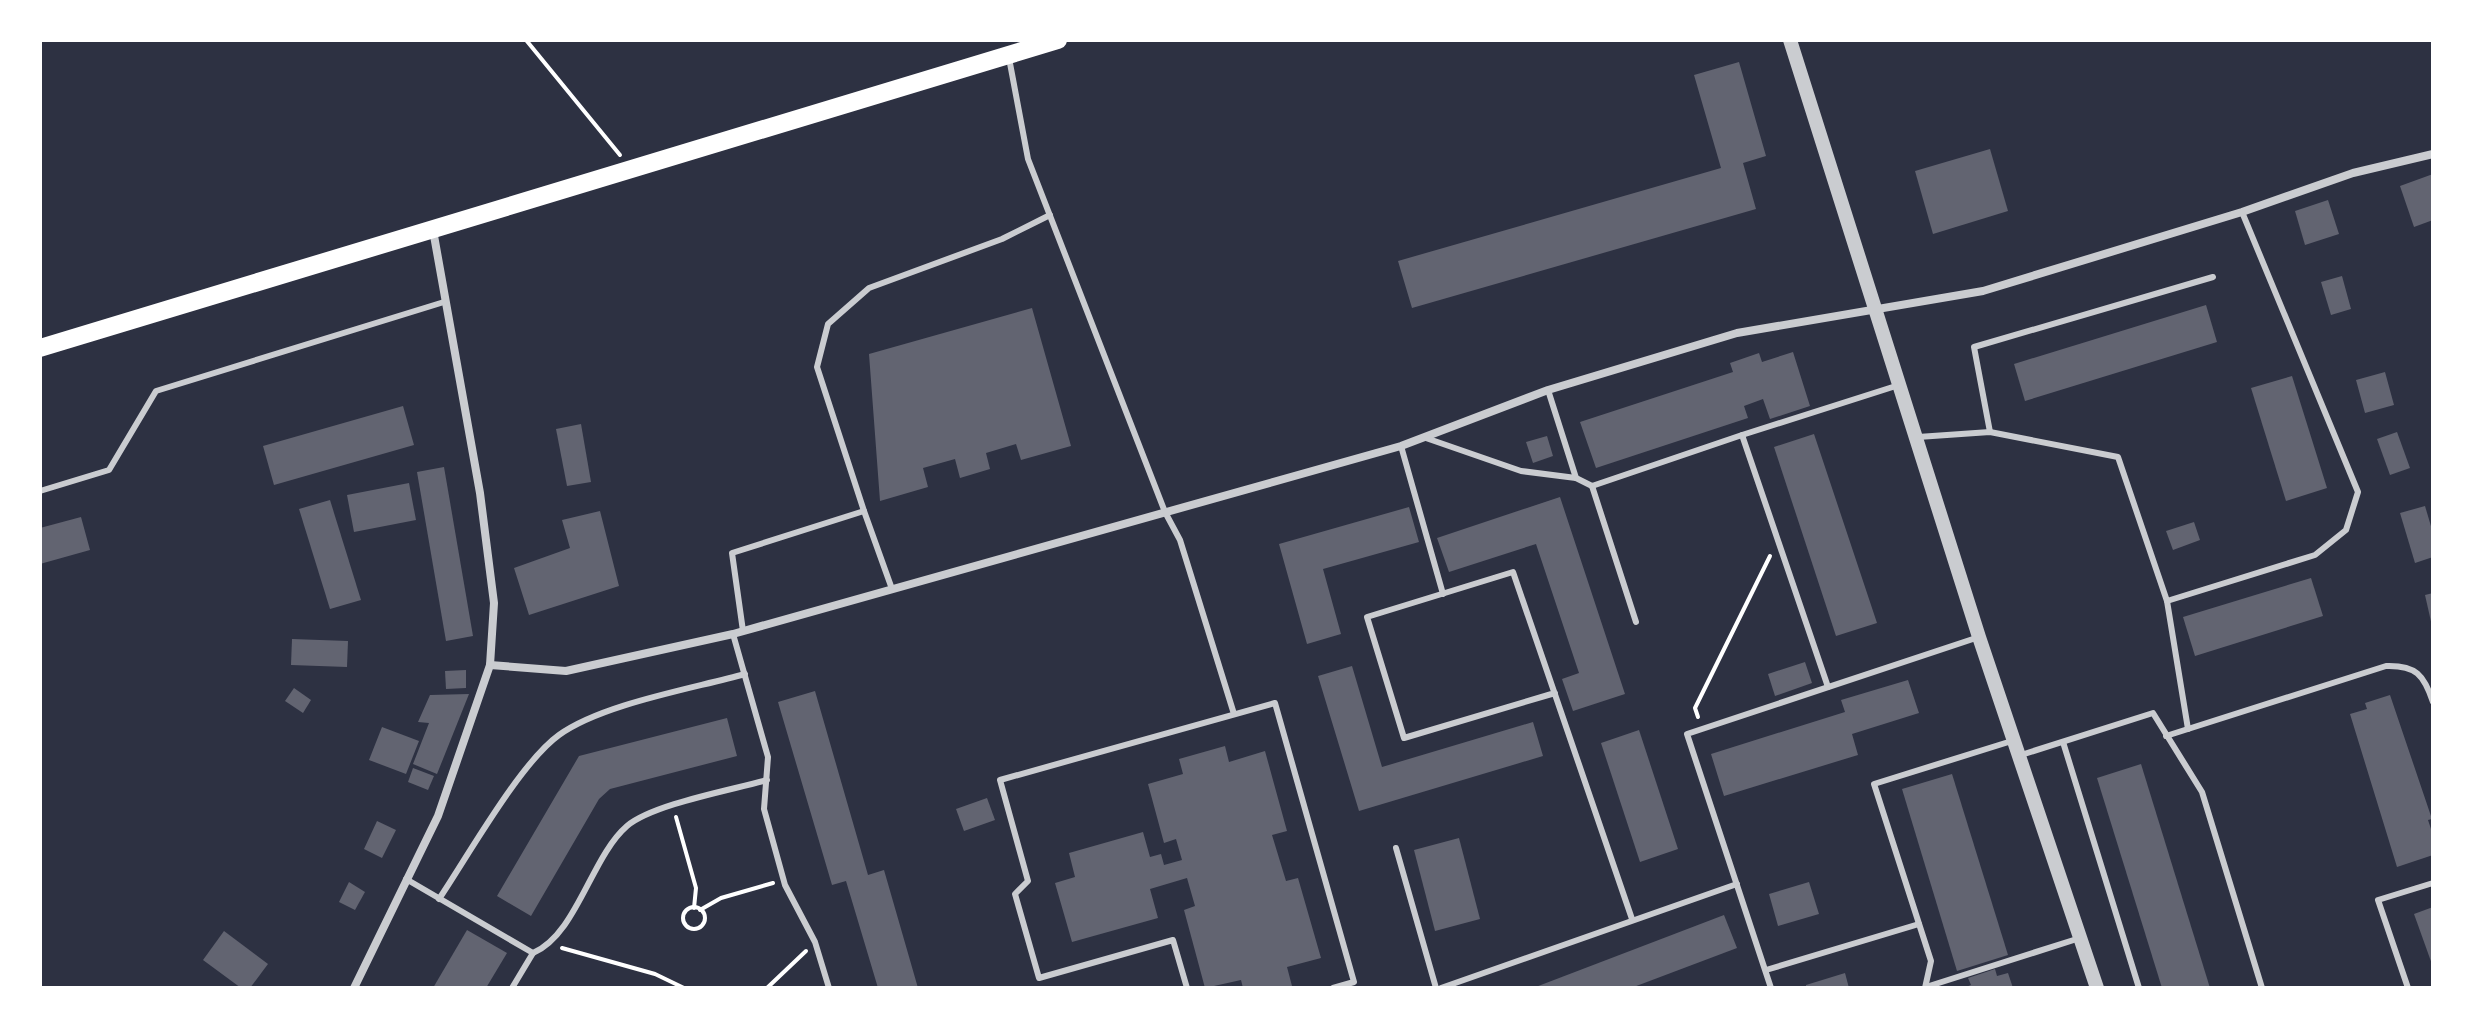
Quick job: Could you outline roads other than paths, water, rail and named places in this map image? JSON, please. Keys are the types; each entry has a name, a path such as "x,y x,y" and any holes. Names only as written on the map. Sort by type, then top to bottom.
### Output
{"main road":[{"path":"40,348 1058,40"}],"street":[{"path":"1790,40 1979,637 2097,988"},
{"path":"490,665 566,671 733,634 1401,446 1548,390 1737,333 1983,291 2242,212 2353,173 2433,154"},
{"path":"354,988 438,816 490,665 494,603 482,509 433,229"}],"lane":[{"path":"1008,55 1028,159 1165,512 1180,540 1234,714"},
{"path":"2167,601 2315,555 2346,530 2358,492 2242,212"},
{"path":"892,589 817,367 828,324 869,288 1002,239 1050,215"},
{"path":"1990,432 1974,347 2213,277"},
{"path":"40,491 109,470 156,391 444,302"},
{"path":"1423,437 1521,471 1576,478 1592,486 1899,385"},
{"path":"1548,390 1576,478"},
{"path":"1917,437 1990,432 2118,457 2167,601 2188,729"},
{"path":"1742,435 1828,687"},
{"path":"1401,446 1443,594"},
{"path":"1592,486 1636,622"},
{"path":"743,631 732,553 864,511"},
{"path":"1555,693 1404,738 1367,617 1513,572 1555,693 1632,919"},
{"path":"733,634 768,757 764,809 784,880 815,942 829,988"},
{"path":"1771,988 1687,734 1979,637"},
{"path":"2166,736 2386,666 2404,665 2425,677 2433,702"},
{"path":"439,899 528,767 556,737 594,716 745,674"},
{"path":"1187,988 1173,940 1039,978 1015,894 1028,881 1000,780 1275,703 1354,982 1333,988"},
{"path":"2021,755 2153,713 2202,792 2262,988"},
{"path":"2015,740 1874,784 1931,961 1926,988 2080,938"},
{"path":"2063,742 2139,988"},
{"path":"512,988 533,953 548,944 625,828 644,816 767,780"},
{"path":"1396,848 1438,988 1737,884"},
{"path":"406,879 533,953"},
{"path":"2408,988 2378,900 2433,883"},
{"path":"1766,970 1919,924"}]}
